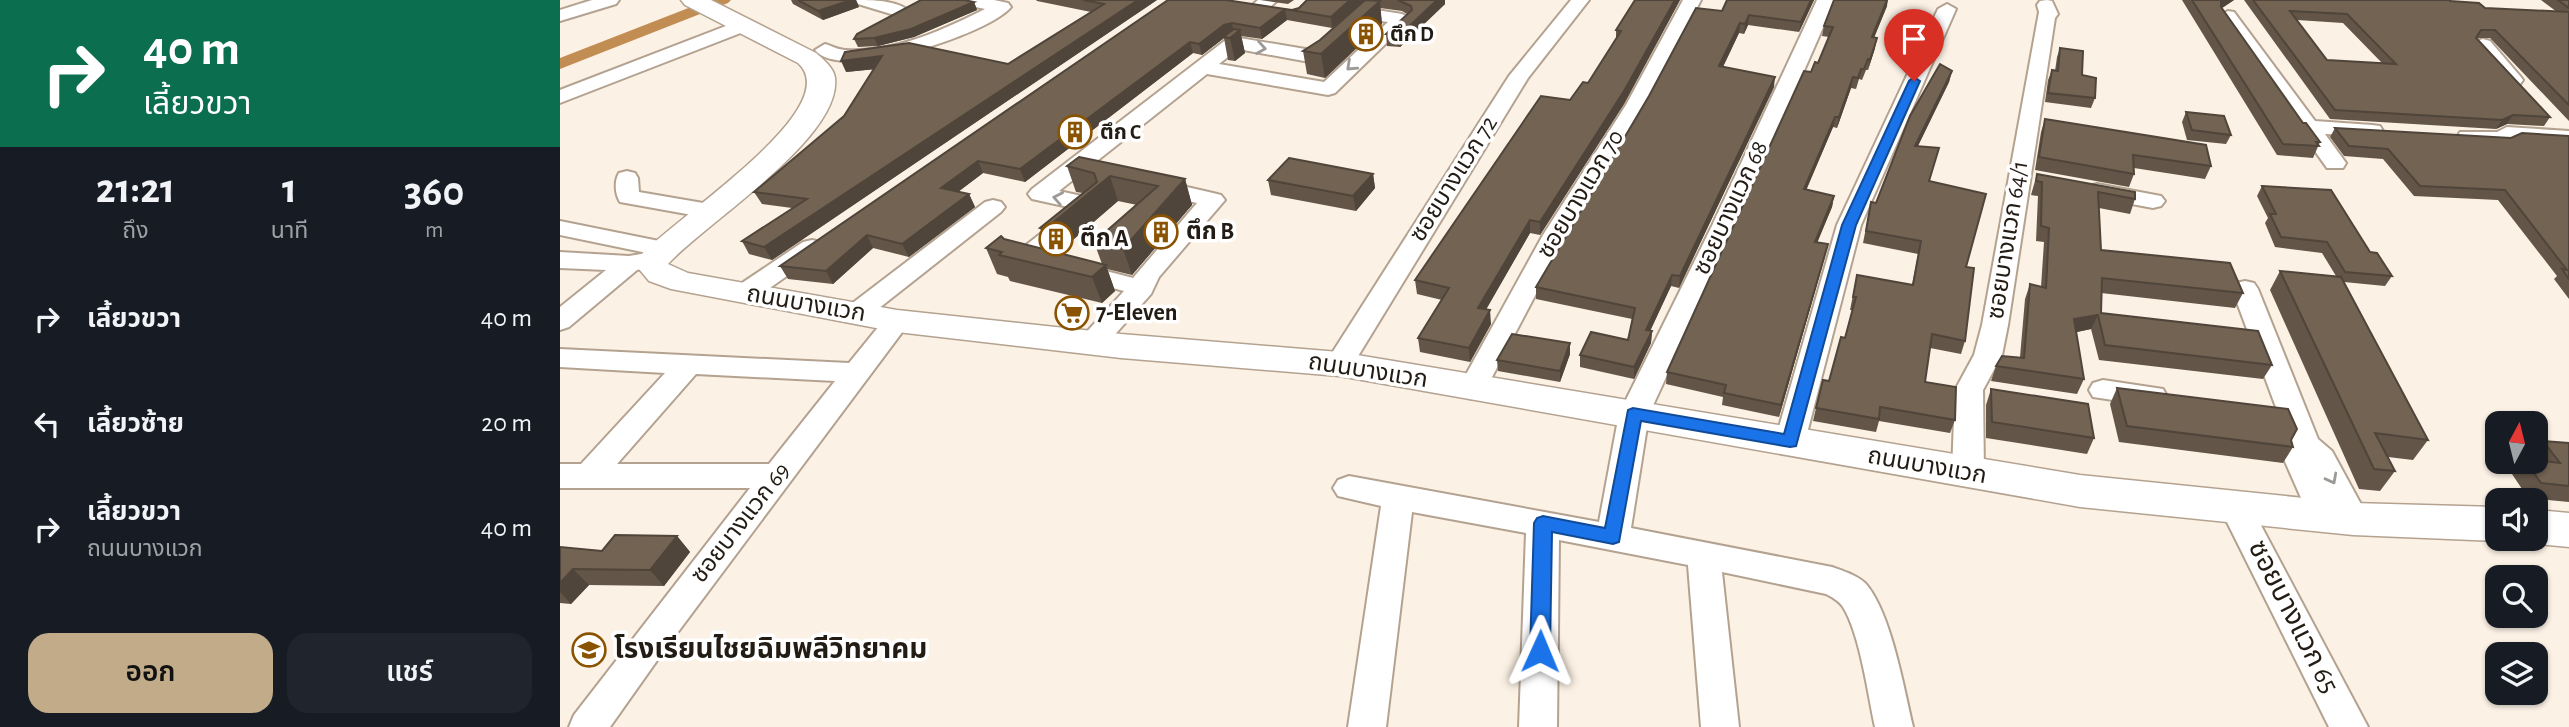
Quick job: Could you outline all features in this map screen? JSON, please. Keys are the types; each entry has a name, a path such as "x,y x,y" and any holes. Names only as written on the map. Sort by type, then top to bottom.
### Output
{"main road":[{"path":"649,258 775,157 805,122 817,99 822,80 815,65 816,54 693,0"},
{"name":"ถนนบางแวก","path":"649,258 653,269 683,282 897,321 1082,342 1339,364 1968,474 2080,491 2339,517 2485,523"},
{"path":"2548,528 2569,530"}],"street":[{"path":"560,16 610,0"},
{"path":"864,0 907,9 875,24"},
{"path":"816,54 839,58 895,52 944,37 1002,7 968,0"},
{"name":"ซอยบางแวก 72","path":"1339,364 1519,76 1580,0"},
{"name":"ซอยบางแวก 70","path":"1472,388 1555,235 1636,105 1692,0"},
{"name":"ซอยบางแวก 68","path":"1613,537 1633,414 1723,228 1826,0"},
{"name":"ซอยบางแวก 64/1","path":"1968,474 2030,99 2049,14 2046,5"},
{"path":"1132,286 1025,258 1092,205 1040,194 1074,169 1202,67 1234,43 1315,57 1372,6 1414,21 1328,89 1202,67"},
{"path":"1790,441 1849,225 1947,9"},
{"path":"2228,16 2334,163"},
{"path":"560,97 735,20"},
{"path":"816,54 855,35"},
{"path":"2483,45 2523,90"},
{"path":"2551,117 2569,136"},
{"path":"2308,127 2387,132"},
{"path":"2453,136 2505,139 2507,133 2569,136"},
{"path":"1074,169 1099,175"},
{"path":"2019,176 2046,181"},
{"path":"627,178 628,197 709,211"},
{"path":"1082,342 1132,286 1147,275 1213,200 1124,180"},
{"path":"2072,186 2152,201"},
{"path":"855,314 993,207"},
{"path":"560,228 649,258"},
{"path":"745,293 831,235"},
{"path":"560,260 649,258"},
{"path":"560,321 649,258"},
{"path":"2245,289 2249,334 2280,410 2305,445 2298,457 2339,517"},
{"name":"ซอยบางแวก 69","path":"588,727 650,641 897,321"},
{"path":"560,358 857,373"},
{"path":"574,476 688,365"},
{"path":"2103,390 2185,399"},
{"path":"574,476 778,476"},
{"path":"1349,488 1543,523 1832,581 1844,586 1855,596 1868,626 1894,727"},
{"path":"1367,727 1398,497"},
{"name":"ซอยบางแวก 65","path":"2236,508 2349,727"},
{"path":"1538,727 1543,523"},
{"path":"1704,556 1720,727"}],"building":[{"path":"798,0 851,0 818,11"},
{"path":"921,0 974,2 911,29 874,38 854,39 857,34"},
{"path":"1083,0 1138,0 764,247 742,241 807,199 754,192 844,116 882,56 841,61 845,52 909,43 1008,64 1104,4"},
{"path":"1168,0 1226,0 1292,10 1299,8 1307,0 1350,0 1331,17 1285,9 1260,28 1232,23 1224,25 1199,44 1190,42 1020,169 978,161 941,188 969,194 902,244 867,235 826,271 780,266"},
{"path":"1365,0 1380,1 1321,54 1303,51 1320,40"},
{"path":"1398,0 1437,0 1399,36 1386,34 1412,10 1411,6"},
{"path":"1635,0 1675,0 1624,91 1540,222 1530,220 1478,308 1490,310 1469,348 1418,338 1449,288 1415,280 1541,96 1570,100 1583,82 1588,83 1621,31 1616,30"},
{"path":"1727,0 1811,0 1801,22 1749,15 1745,24 1740,23 1719,66 1775,77 1680,276 1672,275 1646,330 1652,331 1634,367 1580,355 1591,332 1628,340 1635,308 1536,287 1649,96 1696,8 1722,11"},
{"path":"1834,0 1887,0 1872,37 1877,38 1870,60 1868,59 1864,69 1861,69 1858,78 1853,77 1839,117 1835,117 1804,189 1834,196 1815,242 1828,244 1781,405 1724,393 1726,385 1667,372 1804,71 1811,72 1815,62 1818,63 1833,27 1824,26"},
{"path":"2192,0 2223,0 2221,7 2303,123 2306,123 2320,142 2316,142 2319,146 2283,144"},
{"path":"2253,0 2449,0 2479,3 2485,8 2569,12 2569,105 2495,30 2481,30 2476,38 2550,117 2513,115 2502,120 2335,110","holes":["2290,11 2347,14 2396,64 2327,60"]},
{"path":"2558,0 2569,0 2569,8"},
{"path":"1234,29 1240,30 1230,38 1223,37"},
{"path":"2060,48 2083,51 2082,75 2096,78 2095,98 2048,93 2052,70 2058,71"},
{"path":"1940,64 1952,71 1915,146 1939,148 1929,181 1986,194 1966,267 1974,268 1965,341 1932,334 1925,382 1956,387 1955,420 1880,407 1879,419 1816,408 1823,380 1829,381 1841,337 1845,338 1856,297 1853,297 1857,275 1913,285 1921,241 1866,231 1871,202 1876,203 1910,116"},
{"path":"2186,112 2224,116 2231,135 2192,130"},
{"path":"2045,119 2206,145 2211,166 2133,155 2134,174 2039,157"},
{"path":"2335,128 2511,138 2522,133 2569,136 2569,279 2562,269 2567,270 2505,190 2420,186 2388,149 2349,146"},
{"path":"1079,157 1185,179 1123,249 1094,242 1158,186 1110,176 1045,229 1040,228 1097,182 1094,173 1067,166"},
{"path":"1289,158 1373,174 1353,196 1268,180"},
{"path":"2037,174 2135,192 2135,199 2098,192 2101,250 2230,263 2243,293 2102,278 2101,313 2258,331 2272,365 2105,345 2098,315 2074,319 2084,379 1996,366 2002,356 2024,358 2030,284 2046,288 2049,228 2041,226 2042,182 2036,181"},
{"path":"2262,186 2331,190 2370,252 2377,253 2392,276 2345,272 2327,242 2281,237 2270,214 2276,214"},
{"path":"1001,236 1106,265 1092,277 999,255 1002,252 986,248"},
{"path":"2280,271 2341,277 2428,440 2375,433 2395,471 2374,469"},
{"path":"1512,334 1570,343 1560,371 1497,360"},
{"path":"2117,388 2288,409 2297,429 2291,440 2293,447 2127,426"},
{"path":"1991,389 2088,404 2094,438 1992,422"},
{"path":"2548,441 2569,443 2569,486 2541,483 2535,474 2548,474 2548,462 2560,463 2548,447"},
{"path":"615,535 677,536 650,570 573,569 560,583 560,547 602,551"}],"waterway":[{"path":"560,64 723,0"}],"place":[{"name":"ตึก D","path":"1366,34"},
{"name":"ตึก C","path":"1075,132"},
{"name":"ตึก B","path":"1161,232"},
{"name":"ตึก A","path":"1056,239"},
{"name":"7-Eleven","path":"1072,313"},
{"name":"โรงเรียนไชยฉิมพลีวิทยาคม","path":"589,650"}],"route":[{"path":"1540,651 1543,523 1613,537 1633,414 1790,441 1849,225 1914,81"}]}
